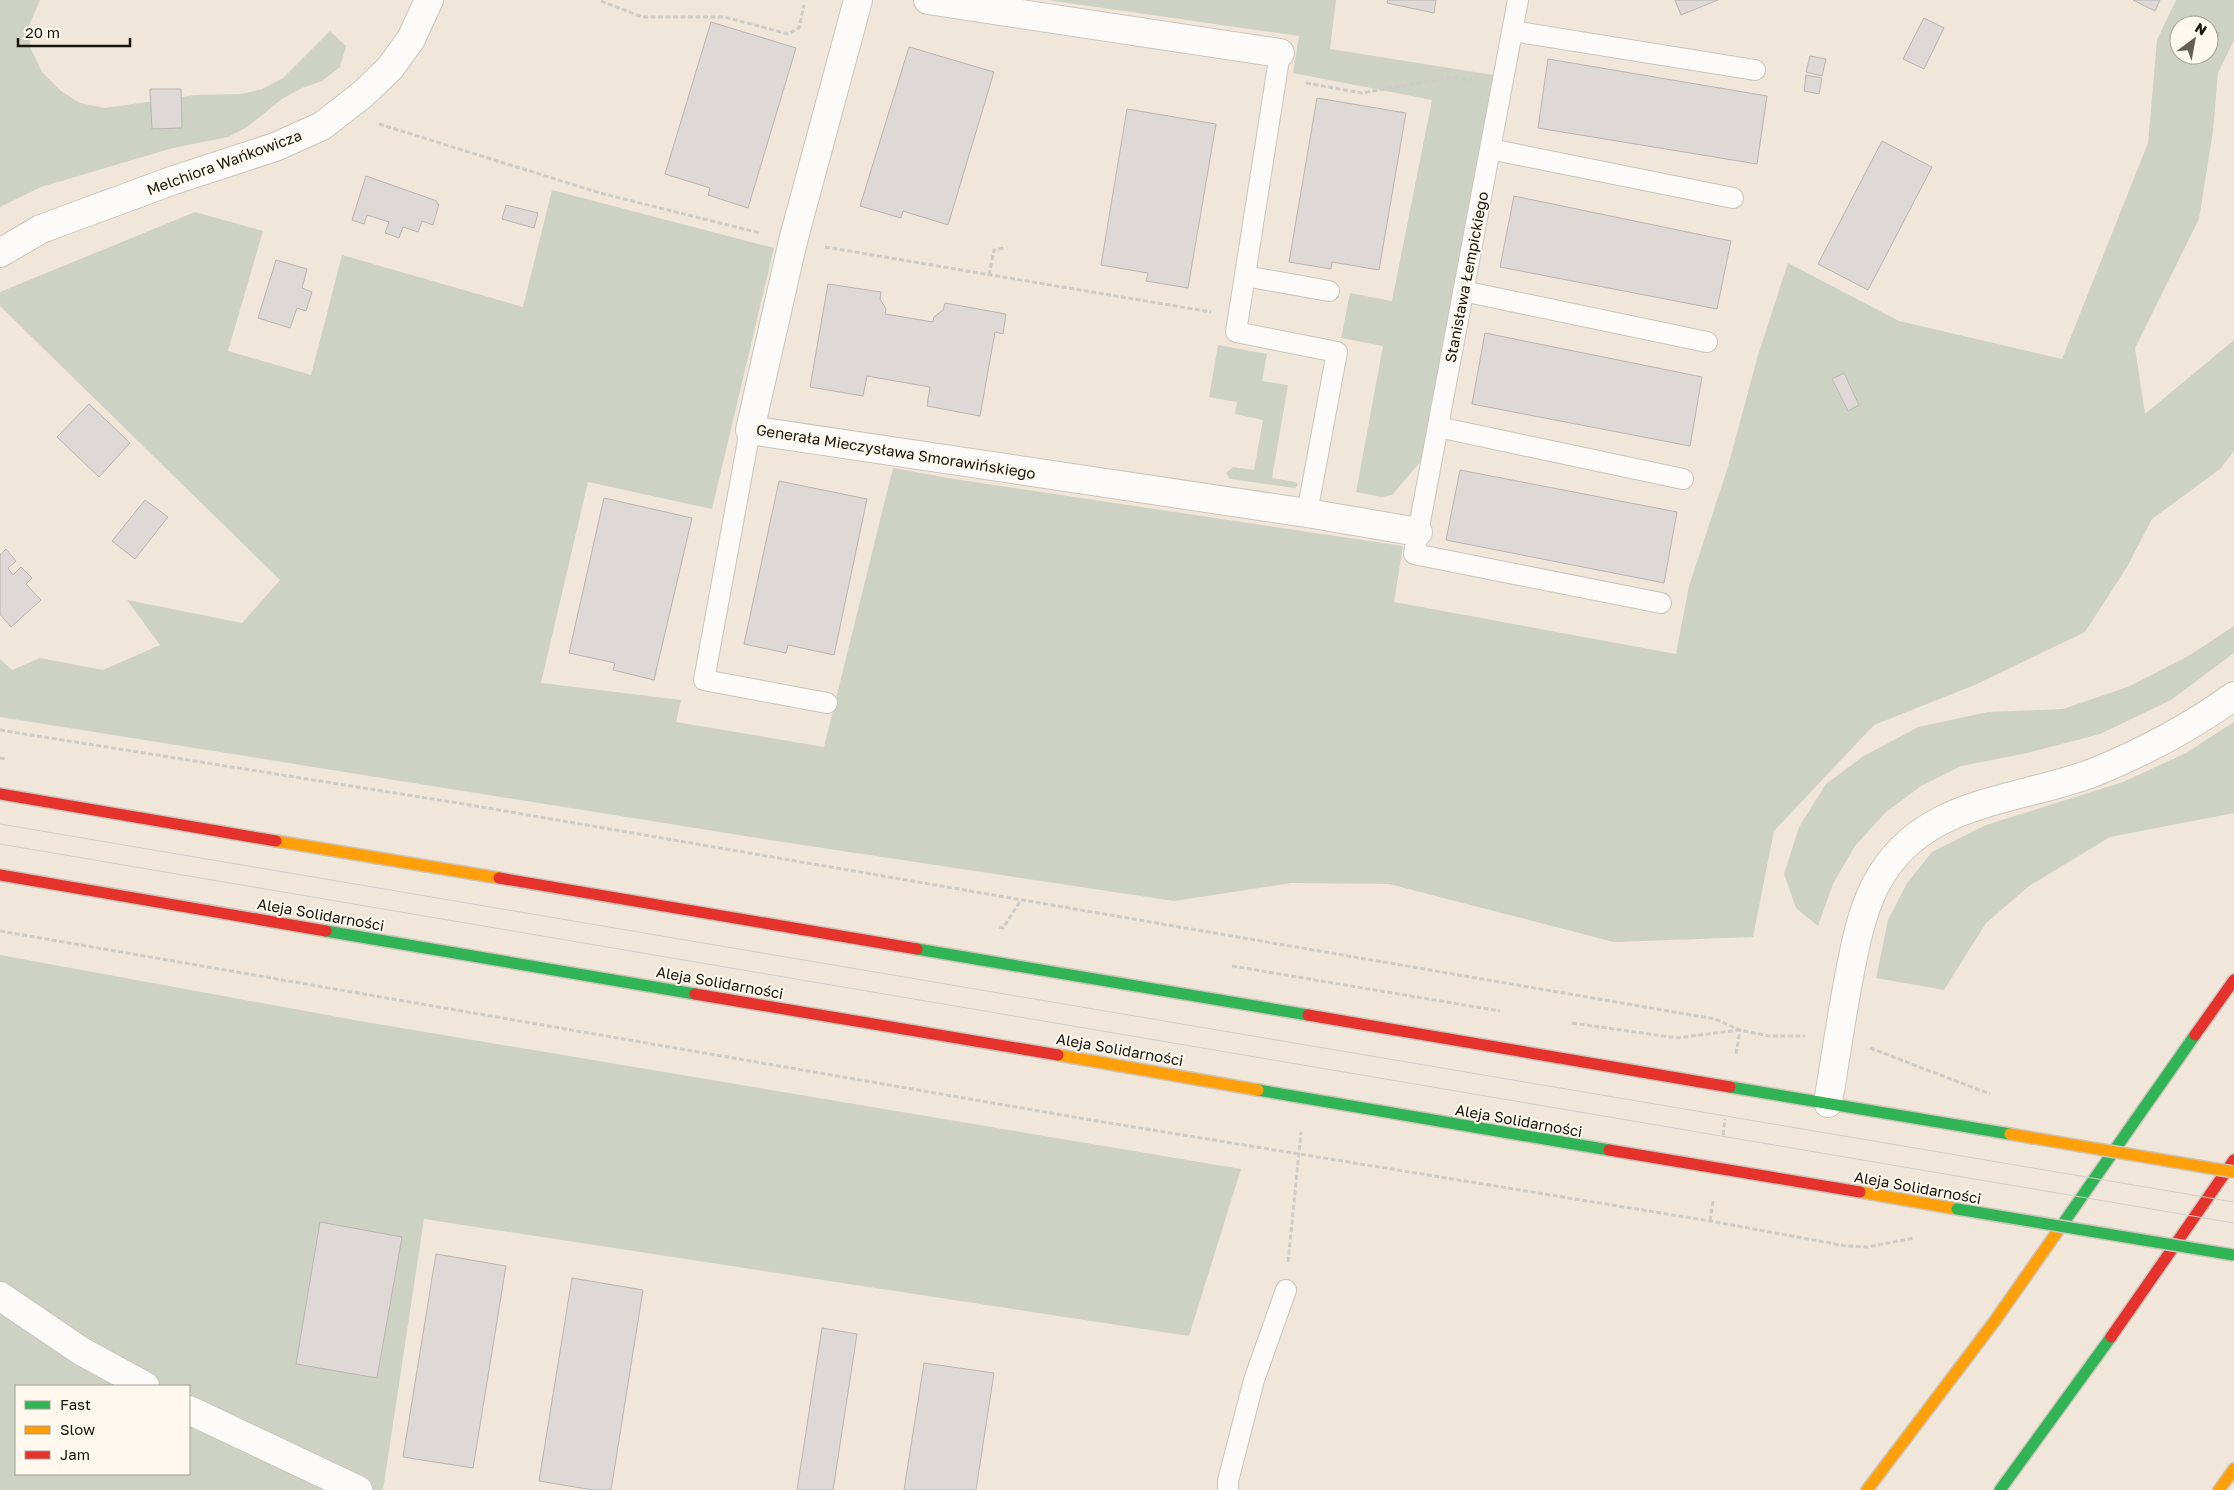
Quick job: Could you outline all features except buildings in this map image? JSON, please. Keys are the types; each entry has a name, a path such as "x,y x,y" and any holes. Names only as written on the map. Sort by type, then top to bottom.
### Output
{"street":[{"name":"Melchiora Wańkowicza","path":"0,253 41,229 174,180 276,146 322,126 363,94 390,68 411,39 428,0"},
{"name":"Generała Mieczysława Smorawińskiego","path":"858,0 793,241 750,430 1307,513 1416,543"},
{"path":"928,0 1278,65"},
{"path":"1828,1104 1857,938 1874,888 1884,870 1899,851 1937,822 1966,808 2072,780 2095,771 2182,731 2234,696"},
{"path":"0,794 2234,1172"},
{"name":"Aleja Solidarności","path":"0,875 1306,1096 1532,1138 2234,1255"},
{"path":"1867,1490 1994,1322 2234,980"},
{"path":"2000,1490 2234,1160"},
{"path":"0,1296 81,1351 144,1385"},
{"path":"190,1410 358,1490"},
{"path":"2219,1490 2234,1469"}],"lane":[{"name":"Stanisława Łempickiego","path":"1416,543 1518,0"},
{"path":"1512,31 1755,70"},
{"path":"1278,65 1236,332 1337,352 1307,513"},
{"path":"1490,149 1733,198"},
{"path":"1245,276 1330,290"},
{"path":"1463,291 1707,342"},
{"path":"1438,427 1683,479"},
{"path":"750,430 704,680 827,703"},
{"path":"1416,543 1661,603"},
{"path":"1228,1490 1228,1481 1254,1380 1286,1290"}],"path":[{"path":"602,2 642,18 725,17 788,34 799,28 804,5"},
{"path":"1278,65 1362,93 1453,76 1502,84"},
{"path":"989,275 994,250 1004,248"},
{"path":"0,730 464,804 1715,1019 1740,1030 1769,1036 1810,1037"},
{"path":"1008,918 1021,900"},
{"path":"1003,928 1013,929"},
{"path":"0,931 1091,1120 1710,1221 1846,1246 1868,1247 1922,1236"},
{"path":"1226,964 1506,1012"},
{"path":"1564,1022 1677,1038 1740,1030"},
{"path":"1710,1221 1740,1030"},
{"path":"1865,1046 1993,1095"},
{"path":"1286,1290 1298,1154 1306,1096"}],"shaded area":[{"path":"0,0 40,0 28,28 31,49 42,72 61,91 80,103 105,108 195,95 241,94 262,89 283,78 330,31 346,46 340,67 322,81 302,88 282,99 247,127 228,137 173,148 41,187 0,207"},
{"path":"1047,0 1336,0 1330,49 1500,76 1428,453 1392,495 1382,497 1356,492 1383,346 1341,338 1350,293 1392,301 1432,100 1293,73 1299,36"},
{"path":"2176,0 2234,0 2234,40 2218,73 2213,131 2199,219 2135,348 2145,414 2234,340 2234,451 2220,469 2152,519 2127,567 2085,632 1977,684 1874,725 1774,831 1753,937 1614,942 1389,884 1291,883 1174,901 783,842 0,717 0,659 12,670 40,658 103,670 160,645 127,600 242,623 280,580 0,306 0,292 195,212 263,231 228,351 311,375 342,255 523,307 552,190 774,248 712,509 588,482 541,683 681,700 676,722 824,747 893,468 954,479 1403,546 1394,602 1676,654 1689,586 1727,470 1758,355 1788,263 1899,321 2062,359 2148,143 2157,40"},
{"path":"1218,345 1267,354 1262,381 1288,385 1272,478 1296,482 1298,485 1295,488 1230,479 1226,473 1233,467 1254,470 1263,420 1235,414 1237,402 1209,397"},
{"path":"2234,626 2234,653 2171,700 2100,734 2023,754 1961,766 1921,786 1885,813 1855,846 1833,884 1818,926 1796,908 1784,874 1799,827 1826,784 1862,757 1918,727 1988,712 2063,709 2130,686 2190,655"},
{"path":"2234,722 2234,813 2110,837 2029,886 1986,923 1944,990 1876,978 1888,920 1907,883 1932,852 1986,825 2123,782 2186,753"},
{"path":"0,955 360,1021 1241,1169 1189,1336 424,1219 383,1490 0,1490"}],"tram line":[{"path":"0,824 2234,1202"},
{"path":"0,844 2234,1223"}],"traffic: fast":[{"path":"326,931 695,994"},
{"path":"917,949 1308,1015"},
{"path":"2062,1225 2195,1035"},
{"path":"1730,1087 2010,1134"},
{"path":"1258,1090 1609,1150"},
{"path":"1957,1209 2234,1255"},
{"path":"2000,1490 2111,1337"}],"traffic: slow":[{"path":"276,841 499,878"},
{"path":"1058,1055 1258,1090"},
{"path":"2010,1134 2234,1172"},
{"path":"1860,1192 1957,1209"},
{"path":"1867,1490 1994,1322 2062,1225"},
{"path":"2219,1490 2234,1469"}],"traffic: jam":[{"path":"0,794 276,841"},
{"path":"0,875 326,931"},
{"path":"499,878 917,949"},
{"path":"2195,1035 2234,980"},
{"path":"695,994 1058,1055"},
{"path":"1308,1015 1730,1087"},
{"path":"1609,1150 1860,1192"},
{"path":"2111,1337 2234,1160"}]}
